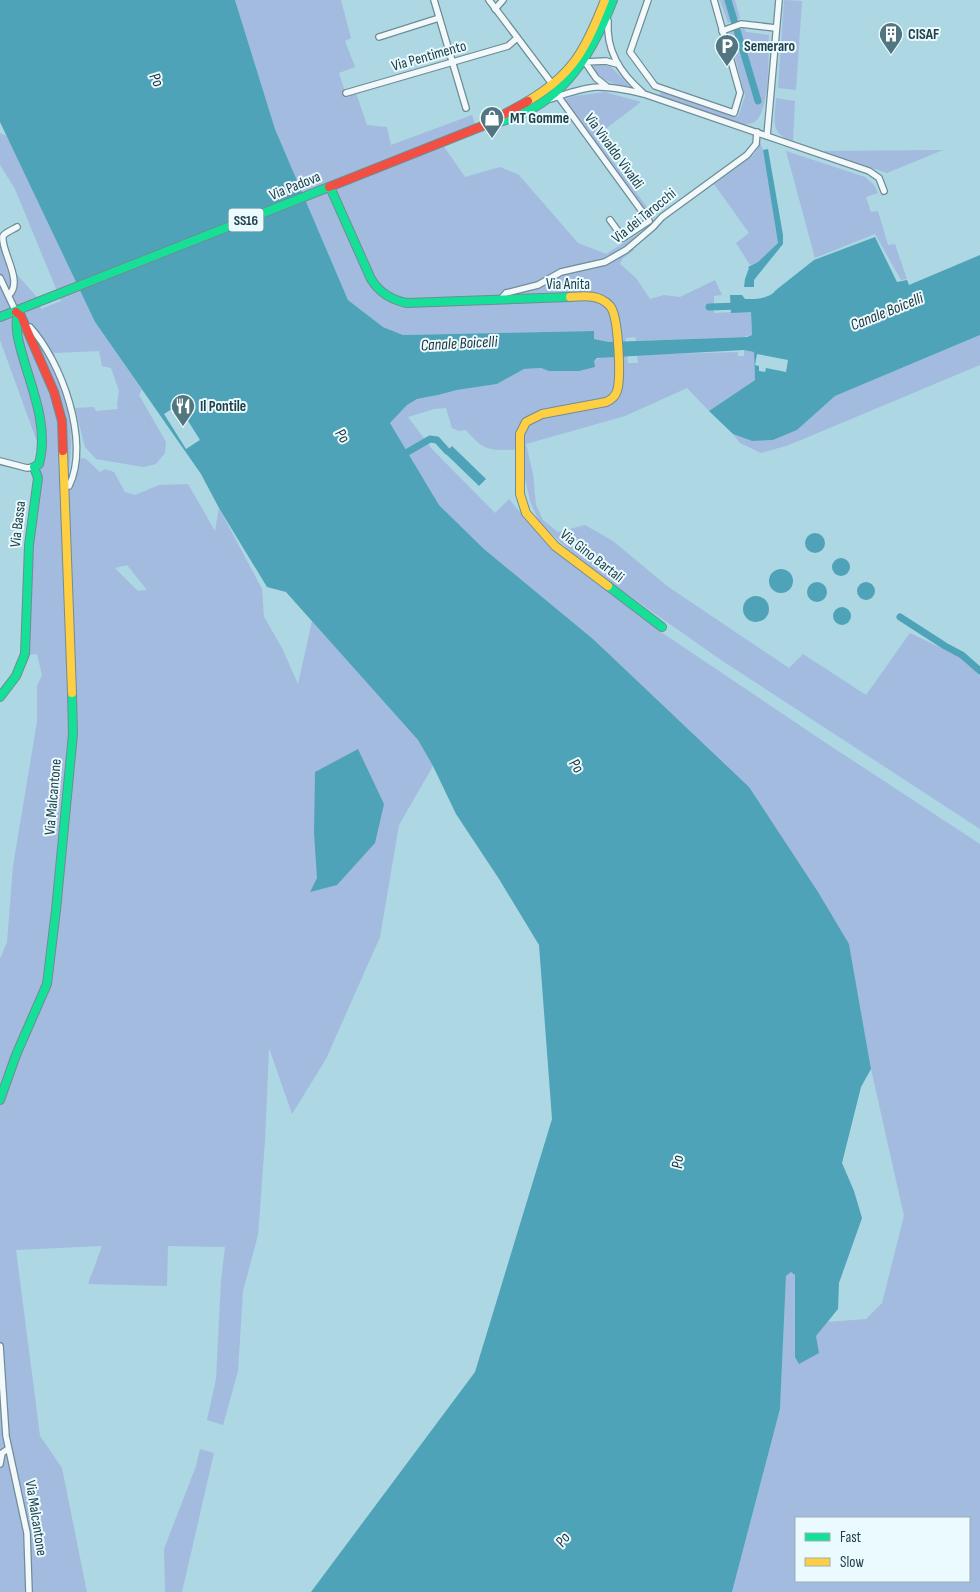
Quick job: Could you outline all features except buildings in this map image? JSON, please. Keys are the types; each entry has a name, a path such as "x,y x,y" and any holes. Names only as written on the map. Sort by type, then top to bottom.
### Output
{"street":[{"path":"434,0 466,108"},
{"name":"Via Vivaldo Vivaldi","path":"489,0 653,227"},
{"path":"496,8 503,0"},
{"name":"Via Padova","path":"582,60 605,0"},
{"name":"Via Padova","path":"485,125 506,122 545,101 570,81 608,15 613,0"},
{"path":"648,0 630,52 655,86 734,113 740,93 714,0"},
{"path":"767,136 779,0"},
{"path":"608,15 607,34 609,47 617,64 644,94"},
{"path":"379,36 439,18"},
{"path":"722,30 741,24 776,28"},
{"name":"Via Pentimento","path":"346,93 508,46 518,38"},
{"path":"582,60 606,61 617,64"},
{"path":"582,60 596,78 606,86"},
{"path":"556,91 606,86 652,96 869,171 879,178 884,191"},
{"path":"652,96 655,86"},
{"name":"Via Padova","path":"17,315 32,306 485,125 556,91"},
{"name":"Via dei Tarocchi","path":"500,300 506,293 538,285 560,272 605,262 626,250 662,217 747,156 756,144 757,132"},
{"name":"Via Anita","path":"330,187 374,285 384,294 398,301 407,303 592,296 598,298 613,310 616,316 618,389 610,401 529,419 521,428 520,494"},
{"path":"610,220 623,238 649,221"},
{"path":"9,295 12,292 13,286 2,250 1,239 4,234 17,227"},
{"path":"0,278 17,315 21,316 25,328 17,333"},
{"name":"SS16","path":"0,318 17,315"},
{"name":"Via Bassa","path":"0,697 18,672 25,654 29,545 38,478 34,467 41,460 43,439 36,404 17,333 17,315"},
{"name":"Via Malcantone","path":"0,1100 16,1055 47,984 56,910 72,734 62,430 54,392 25,328 30,327 42,344 57,370 70,404 76,437 76,452 71,481 69,486 64,486"},
{"path":"23,354 25,343 30,340"},
{"path":"0,461 27,468 34,467"},
{"name":"Via Gino Bartali","path":"520,494 526,513 555,546 662,627"},
{"name":"Via Malcantone","path":"0,1346 8,1449 27,1533 29,1592"},
{"path":"0,1464 2,1453 8,1449"}],"shaded area":[{"path":"235,0 341,0 351,38 345,41 355,67 339,73 346,95 356,93 367,125 387,127 391,145 472,115 477,129 438,138 465,177 500,167 519,175 578,243 606,254 644,230 646,231 630,244 634,250 622,259 620,264 636,278 650,299 664,295 680,297 715,280 722,295 714,296 714,313 751,311 752,335 743,337 636,341 635,337 626,338 626,342 609,342 594,339 593,331 403,335 383,327 348,300 275,129"},
{"path":"720,0 735,0 740,18 728,23"},
{"path":"784,0 802,1 796,90 778,88"},
{"path":"744,28 746,32 769,35 766,96 759,117 753,123 741,125 659,96 661,91 738,117 745,96 729,33"},
{"path":"594,65 610,66 629,85 627,89 603,79 593,69"},
{"path":"605,92 641,102 595,137 655,218 648,217 564,100 574,96"},
{"path":"776,98 795,101 793,141 780,134 775,125"},
{"path":"0,133 7,136 95,322 142,390 139,395 166,442 165,453 156,464 143,467 96,459 85,447 75,408 94,407 96,411 118,409 119,391 111,368 102,366 99,351 54,353 71,429 68,488 80,459 85,458 100,472 105,469 114,472 125,492 135,495 159,485 188,484 215,531 219,508 262,589 264,617 282,648 298,684 312,621 418,740 433,766 399,825 380,937 326,1059 292,1114 269,1048 258,1235 243,1291 238,1371 223,1425 207,1420 216,1379 221,1281 225,1247 168,1246 167,1286 88,1284 102,1246 16,1250 40,1436 62,1468 87,1592 0,1592 0,959 7,942 13,866 37,722 37,686 42,675 37,654 29,655 31,576 40,450 0,340 0,245 11,268 37,297 41,309 61,301 15,189 0,165","holes":["127,565 147,590 138,591 115,568"]},
{"path":"760,142 763,150 778,243 758,262 750,265 736,243 749,233 714,184 753,155"},
{"path":"943,150 887,173 821,151"},
{"path":"786,151 865,177 874,185 878,193 866,197 871,212 878,211 888,245 895,244 907,279 901,280 875,234 815,258"},
{"path":"980,335 980,365 789,445 761,453 740,443 733,434 752,441 773,440 797,430 835,396"},
{"path":"744,350 754,351 755,380 709,411 687,388 625,416 526,444 533,474 536,505 543,520 558,532 585,525 613,541 667,586 789,668 803,654 866,695 910,633 960,657 980,676 980,829 721,660 587,566 540,524 530,501 522,465 525,445 520,450 495,450 484,447 466,430 459,431 452,428 446,408 434,409 408,417 432,449 495,513 509,499 550,548 661,632 980,844 980,1592 732,1592 780,1409 786,1276 791,1272 795,1275 795,1357 827,1322 866,1319 882,1303 904,1216 871,1069 849,944 631,676 593,639 484,549 439,505 390,423 407,405 417,399 497,384 524,369 541,368 549,371 605,357 627,355 628,363 638,363 637,355 738,352 738,356 744,356"},
{"path":"200,1449 214,1453 182,1592 165,1592 164,1549 196,1466"}],"water":[{"path":"0,0 235,0 275,129 348,300 383,327 403,335 594,331 594,339 609,342 747,337 752,335 751,312 731,313 730,295 742,295 745,299 766,297 814,260 875,237 897,282 907,280 909,285 980,255 980,335 835,396 797,430 773,440 752,441 733,434 709,411 755,380 754,352 744,350 597,358 594,361 595,367 579,371 549,371 541,368 524,369 497,384 417,399 407,405 390,423 439,505 484,549 593,639 749,787 818,892 849,944 871,1069 861,1087 842,1163 854,1191 862,1218 839,1283 838,1309 816,1336 819,1353 799,1364 795,1357 795,1275 791,1272 786,1276 780,1409 732,1592 311,1592 475,1372 552,1119 539,945 499,879 456,814 418,740 286,592 267,587 219,508 201,474 95,322 0,122"},
{"path":"768,149 783,244 754,280 754,287 744,287 748,267 758,262 778,243 763,150"},
{"path":"452,446 486,479 479,486 445,453"},
{"path":"815,533 822,536 825,543 822,550 815,553 808,550 805,543 808,536"},
{"path":"837,558 845,558 850,563 848,574 837,576 832,571 832,563"},
{"path":"781,569 786,570 792,576 792,586 786,592 781,593 776,592 770,586 769,581 770,576 776,570"},
{"path":"817,582 824,585 827,592 824,599 817,602 810,599 807,592 810,585"},
{"path":"862,582 870,582 875,587 873,598 862,600 857,595 857,587"},
{"path":"756,596 765,600 769,609 765,618 756,622 747,618 743,609 747,600"},
{"path":"838,607 846,607 851,612 849,623 838,625 833,620 833,612"},
{"path":"358,749 384,804 375,843 337,885 310,892 317,878 314,833 315,772"}],"pier":[{"path":"757,354 788,360 786,372 766,368 765,372 759,371 759,366 755,365"},
{"path":"178,405 200,440 186,449 164,414"}],"waterway":[{"path":"728,0 758,101"},
{"path":"709,307 738,306"},
{"path":"399,457 430,439 437,440 447,451"},
{"path":"900,617 962,655 980,671"}],"traffic: fast":[{"path":"491,124 515,117 535,107 553,94 568,79 594,43 613,0"},
{"path":"0,317 329,187"},
{"path":"330,187 371,279 382,292 391,298 407,303 570,297"},
{"path":"0,697 16,676 25,654 29,545 38,478 34,467 39,464 42,439 36,401 19,341 17,318"},
{"path":"608,586 662,627"},
{"path":"0,1100 16,1055 47,984 73,734 72,693"}],"traffic: slow":[{"path":"528,101 557,81 568,70 584,46 605,0"},
{"path":"570,297 586,296 601,299 610,306 617,334 619,374 617,391 613,398 606,402 542,414 526,422 520,434 520,494 526,513 555,546 608,586"},
{"path":"63,451 72,693"}],"traffic: jam":[{"path":"329,187 485,125 528,101"},
{"path":"16,312 21,316 54,392 62,421 63,451"}],"place":[{"name":"CISAF","path":"891,55"},
{"name":"Semeraro","path":"727,67"},
{"name":"MT Gomme","path":"492,139"},
{"name":"Il Pontile","path":"183,427"}],"water label":[{"name":"Po","path":"156,80"},
{"name":"Canale Boicelli","path":"887,312"},
{"name":"Canale Boicelli","path":"459,344"},
{"name":"Po","path":"342,436"},
{"name":"Po","path":"576,766"},
{"name":"Po","path":"678,1162"},
{"name":"Po","path":"563,1540"}]}
